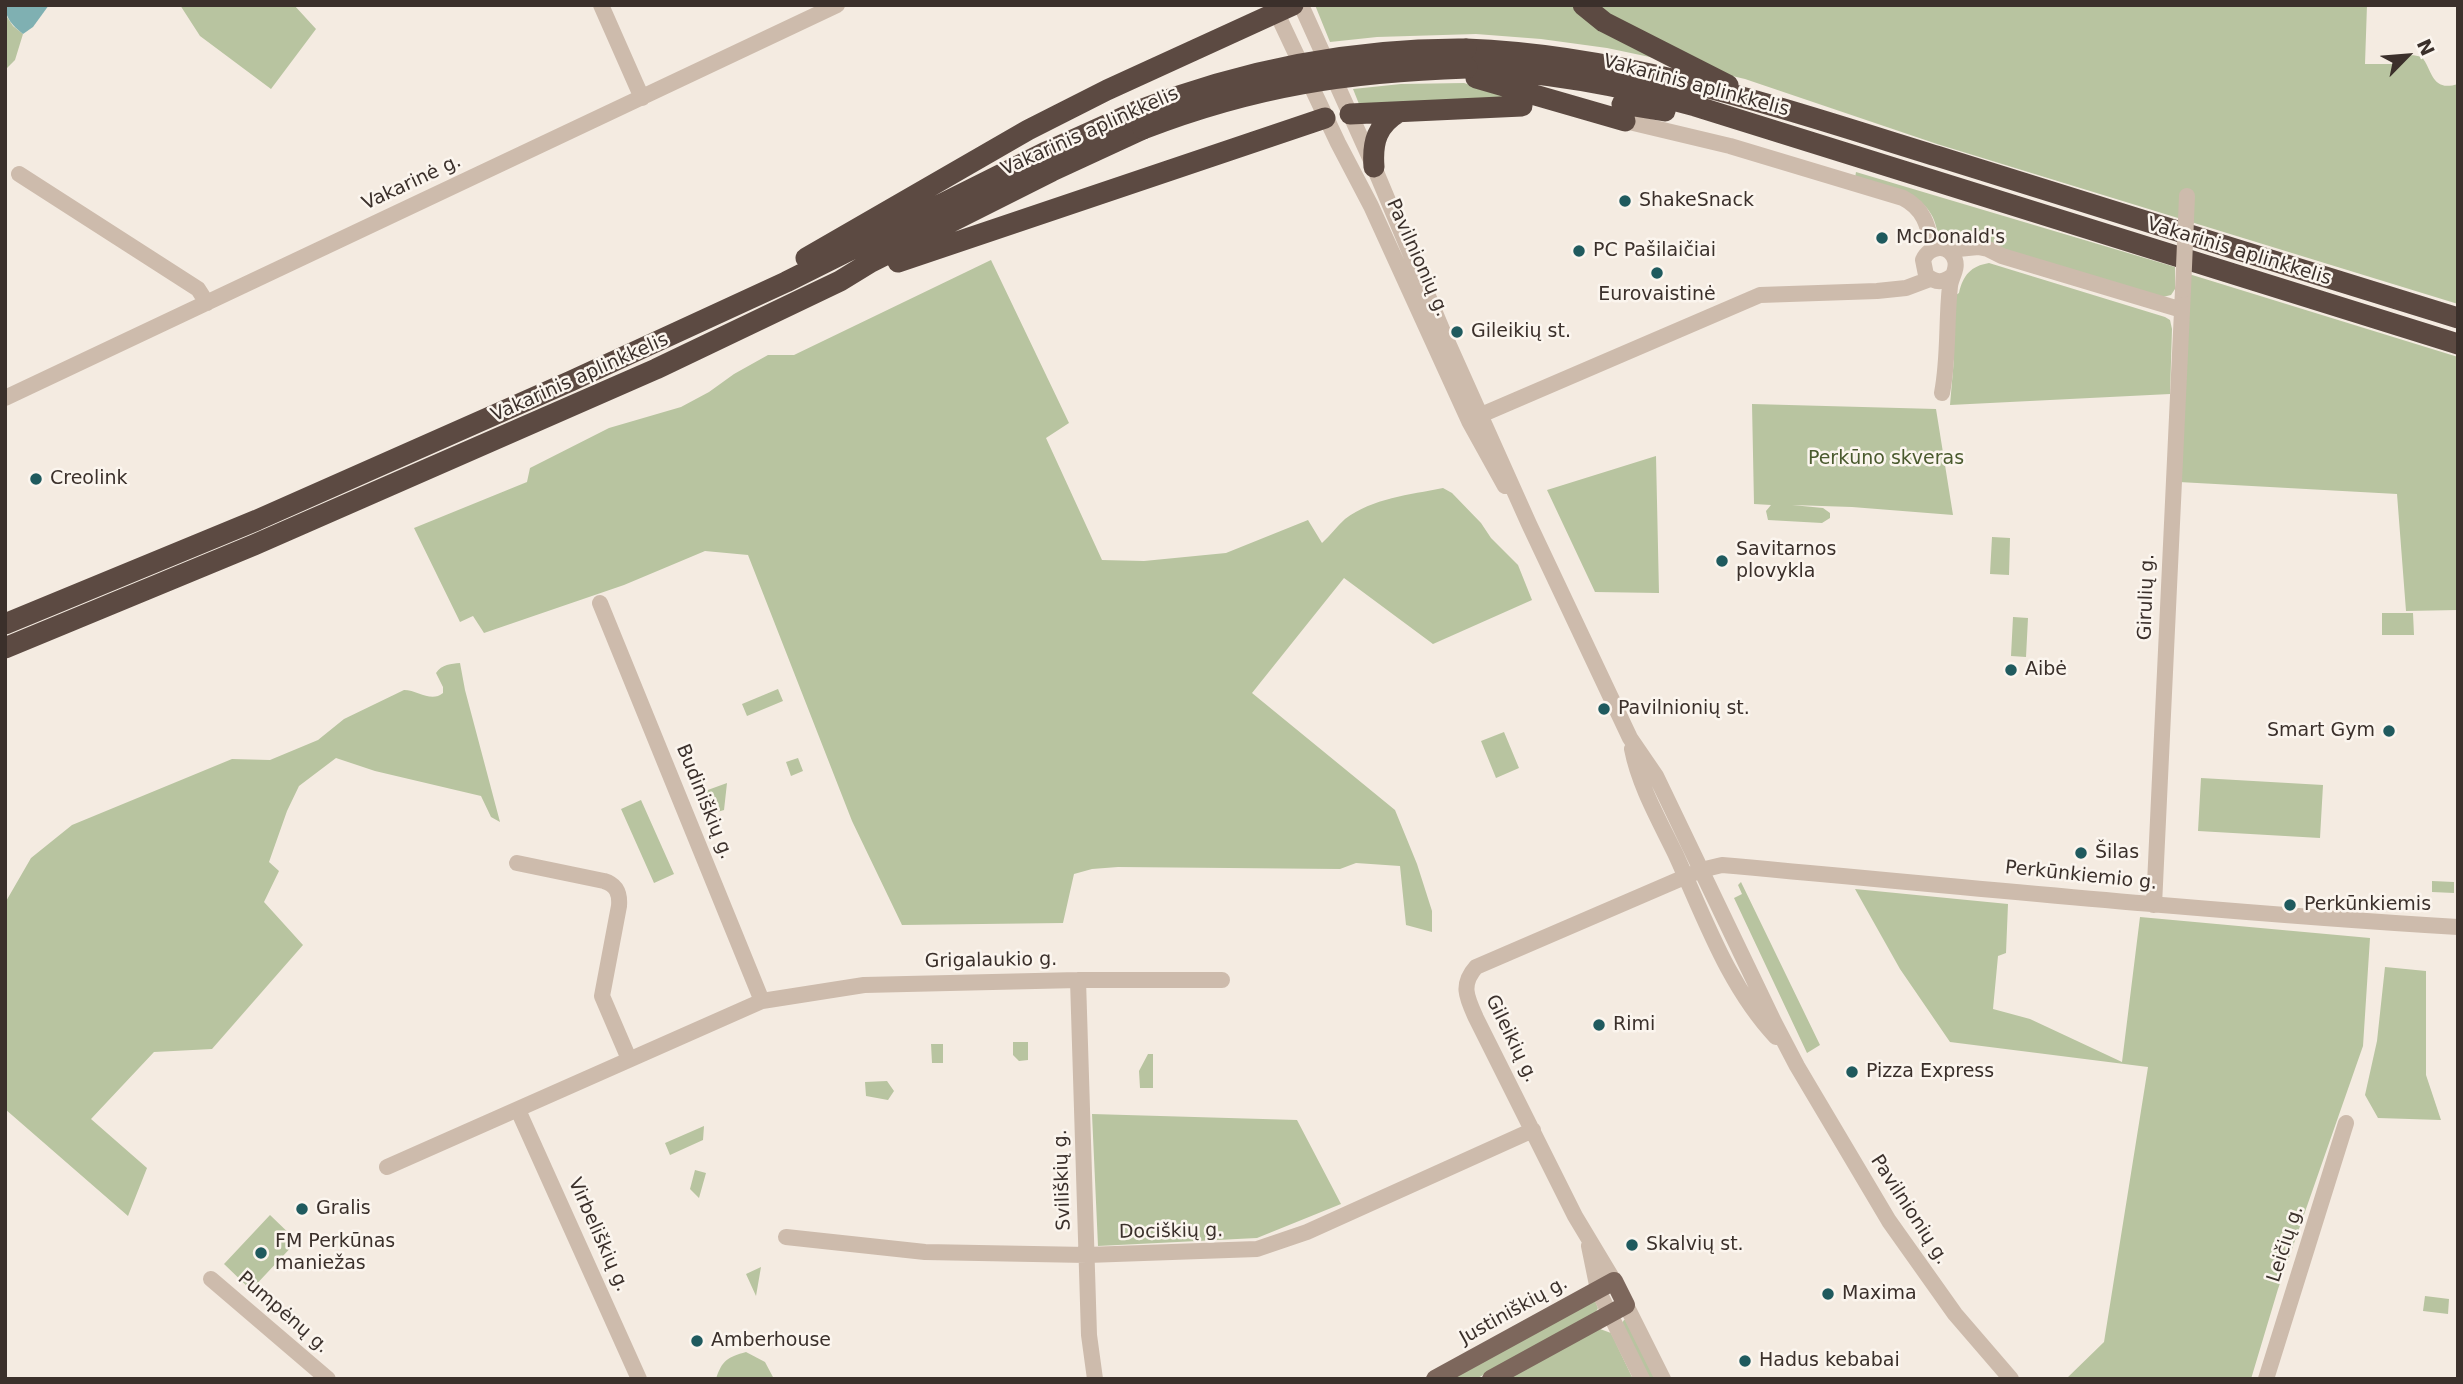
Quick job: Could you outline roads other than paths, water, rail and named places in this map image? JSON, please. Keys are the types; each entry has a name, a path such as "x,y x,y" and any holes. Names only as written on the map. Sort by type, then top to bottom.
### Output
{"highway":[{"path":"1583,5 1604,22 1630,36 1765,103"},
{"path":"728,308 767,280 1006,142 1107,90 1281,8"},
{"name":"Vakarinis aplinkkelis","path":"5,648 254,545 600,395 840,281 1140,120 1224,80 1306,61 1405,50 1466,64 1641,91 2458,344"},
{"name":"Vakarinis aplinkkelis","path":"5,624 270,515 559,387 798,276 1058,146 1140,120 1290,85 1360,74 1466,64 1533,52 1607,64 1765,103 2458,318"},
{"path":"1466,64 1491,81 1624,112 1680,114 1924,185 1982,195"},
{"path":"1350,114 1522,106"},
{"path":"840,281 1322,112"},
{"path":"1374,167 1373,148 1379,130 1389,118 1399,112"}],"main road":[{"name":"Justiniškių g.","path":"1435,1379 1614,1281"},
{"name":"Gileikių g.","path":"1614,1281 1626,1305"},
{"path":"1491,1379 1626,1305"}],"street":[{"path":"601,5 642,98"},
{"name":"Vakarinė g.","path":"5,398 837,5"},
{"name":"Pavilnionių g.","path":"1301,5 1374,167 1444,334 1492,465 1529,524 1630,738 1656,776 1789,1052 1889,1221 1955,1314 2011,1379"},
{"name":"Pavilnionių g.","path":"1281,8 1322,112 1475,418"},
{"path":"1322,112 1350,114"},
{"path":"1624,112 1903,198 1917,207 1923,215 1935,253"},
{"path":"19,174 198,289 207,303"},
{"name":"Girulių g.","path":"2154,905 2187,196"},
{"path":"1895,288 1935,253 1978,247 2182,310"},
{"path":"1935,253 1955,259 1947,309 1948,348 1942,393"},
{"path":"1935,253 1923,271 1932,280 1947,309"},
{"path":"1475,418 1760,295 1906,288 1932,280 1942,281 1968,260 1979,256 2002,256"},
{"name":"Budiniškių g.","path":"600,603 762,1001"},
{"name":"Pavilnionių g.","path":"1630,738 1642,783 1739,988 1760,1021 1789,1052"},
{"path":"517,863 604,881 618,891 619,906 602,996 629,1059"},
{"name":"Perkūnkiemio g.","path":"1702,870 1721,865 2154,905 2458,928"},
{"name":"Gileikių g.","path":"1614,1281 1587,1237 1465,994 1468,976 1475,967 1702,870"},
{"name":"Grigalaukio g.","path":"762,1001 864,985 1078,980 1222,981"},
{"name":"Sviliškių g.","path":"1078,980 1090,1348 1095,1379"},
{"path":"387,1167 762,1001"},
{"name":"Virbeliškių g.","path":"518,1110 639,1379"},
{"name":"Leičių g.","path":"2266,1379 2346,1123"},
{"name":"Dociškių g.","path":"786,1237 903,1251 1087,1255 1257,1249 1307,1232 1532,1130"},
{"name":"Gileikių g.","path":"1587,1237 1598,1290 1642,1379"},
{"name":"Pumpėnų g.","path":"211,1279 328,1379"},
{"name":"Gileikių g.","path":"1626,1305 1663,1379"}],"water":[{"path":"5,5 49,5 33,27 23,34 10,21"}],"place":[{"name":"ShakeSnack","path":"1625,201"},
{"name":"McDonald's","path":"1882,238"},
{"name":"PC Pašilaičiai","path":"1579,251"},
{"name":"Eurovaistinė","path":"1657,273"},
{"name":"Gileikių st.","path":"1457,332"},
{"name":"Creolink","path":"36,479"},
{"name":"Savitarnos plovykla","path":"1722,561"},
{"name":"Aibė","path":"2011,670"},
{"name":"Pavilnionių st.","path":"1604,709"},
{"name":"Smart Gym","path":"2389,731"},
{"name":"Šilas","path":"2081,853"},
{"name":"Perkūnkiemis","path":"2290,905"},
{"name":"Rimi","path":"1599,1025"},
{"name":"Pizza Express","path":"1852,1072"},
{"name":"Gralis","path":"302,1209"},
{"name":"Skalvių st.","path":"1632,1245"},
{"name":"FM Perkūnas maniežas","path":"261,1253"},
{"name":"Maxima","path":"1828,1294"},
{"name":"Amberhouse","path":"697,1341"},
{"name":"Hadus kebabai","path":"1745,1361"}],"park label":[{"name":"Perkūno skveras","path":"1886,459"}]}
